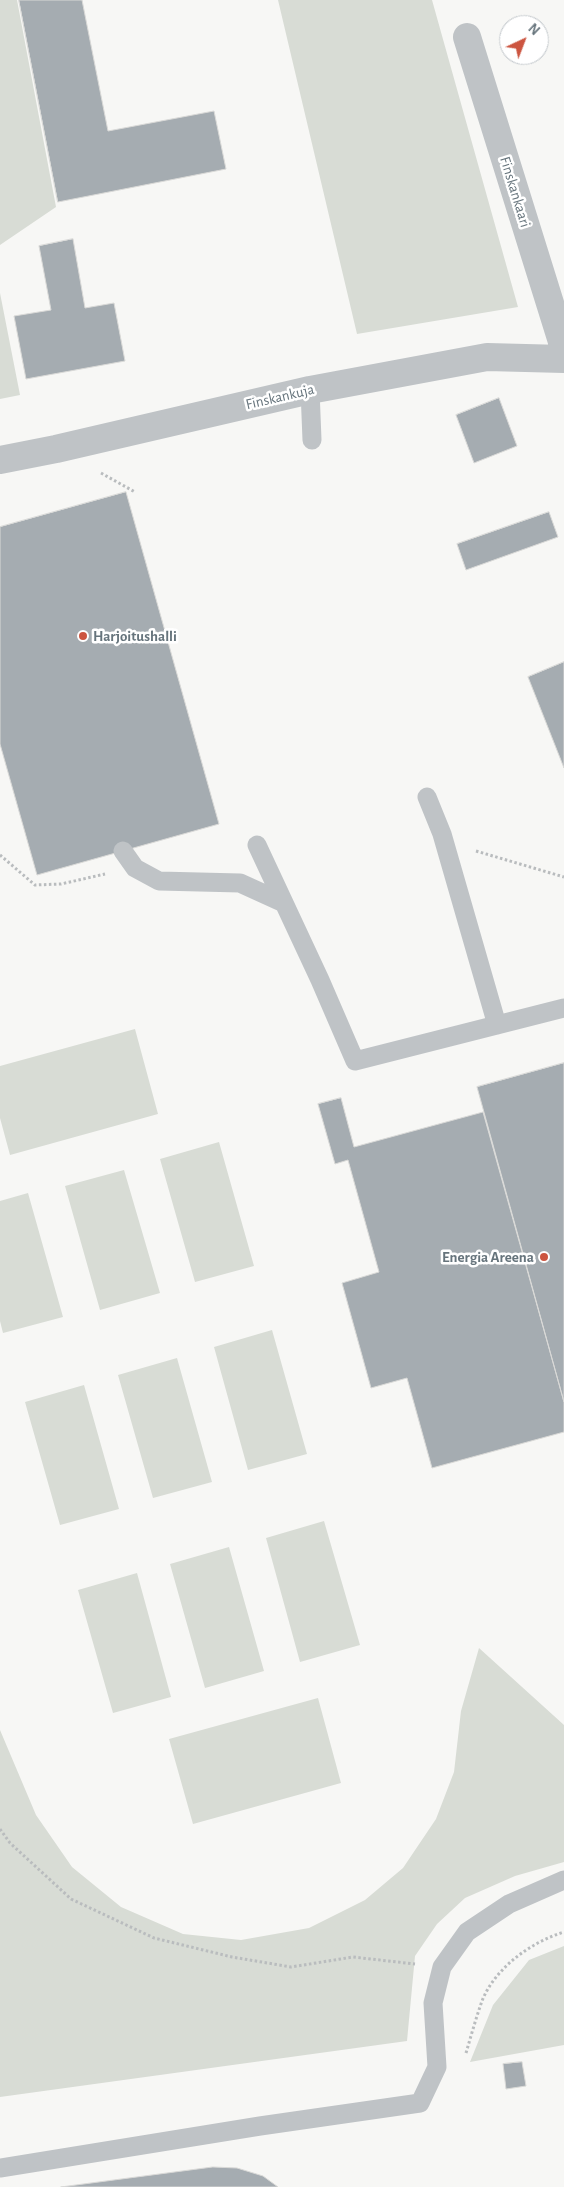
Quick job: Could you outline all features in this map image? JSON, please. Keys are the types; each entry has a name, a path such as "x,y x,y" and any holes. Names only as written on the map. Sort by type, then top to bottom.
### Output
{"street":[{"name":"Finskankaari","path":"467,36 564,348"},
{"name":"Finskankuja","path":"0,460 56,449 310,390 486,357 564,359"}],"lane":[{"path":"310,390 312,440"},
{"path":"427,797 442,834 497,1025"},
{"path":"257,845 355,1061 564,1008"},
{"path":"123,851 135,868 159,881 240,883 284,903"},
{"path":"0,2168 260,2126 420,2103 437,2067 432,2004 442,1967 466,1932 509,1904 564,1880"}],"path":[{"path":"442,834 474,850 564,877"},
{"path":"0,855 35,885 61,884 107,873 149,875"},
{"path":"0,1829 10,1843 71,1899 154,1938 232,1957 291,1967 353,1958 442,1967"},
{"path":"466,2054 482,1999 504,1966 548,1937 564,1932"}],"shaded area":[{"path":"0,0 17,0 56,207 0,245"},
{"path":"278,0 432,0 518,307 357,334"},
{"path":"0,293 20,395 0,399"},
{"path":"135,1029 158,1114 10,1155 0,1118 0,1066"},
{"path":"219,1142 254,1266 195,1282 160,1159"},
{"path":"124,1170 160,1293 100,1310 65,1186"},
{"path":"28,1193 63,1317 3,1333 0,1321 0,1201"},
{"path":"272,1330 307,1454 248,1470 214,1347"},
{"path":"177,1358 212,1482 153,1498 118,1375"},
{"path":"84,1385 119,1509 60,1525 25,1402"},
{"path":"324,1521 360,1645 300,1662 266,1538"},
{"path":"229,1547 264,1671 205,1688 170,1564"},
{"path":"137,1573 171,1697 113,1713 78,1590"},
{"path":"479,1648 564,1725 564,1862 515,1876 465,1898 437,1924 415,1956 407,2041 0,2097 0,1730 36,1815 72,1867 121,1907 183,1934 241,1940 309,1928 365,1900 403,1868 436,1819 454,1772 461,1711"},
{"path":"318,1698 341,1783 193,1824 169,1739"},
{"path":"564,1946 564,2045 470,2062 493,2005 529,1960"}],"building":[{"path":"19,0 82,0 108,131 214,111 226,169 58,202"},
{"path":"73,239 85,308 114,303 125,361 26,379 14,316 51,310 39,246"},
{"path":"499,398 517,446 474,463 456,415"},
{"name":"Harjoitushalli","path":"126,492 219,824 37,875 0,744 0,527"},
{"path":"549,512 558,537 466,570 457,544"},
{"path":"564,662 564,768 528,677"},
{"name":"Energia Areena","path":"564,1063 564,1402 477,1087"},
{"path":"341,1098 354,1147 483,1112 564,1402 564,1432 432,1468 407,1378 371,1388 342,1283 379,1272 348,1160 335,1164 318,1104"},
{"path":"522,2062 526,2086 506,2089 503,2064"},
{"path":"213,2167 237,2168 263,2176 278,2187 61,2187"}],"place":[{"name":"Harjoitushalli","path":"83,636"},
{"name":"Energia Areena","path":"544,1257"}]}
